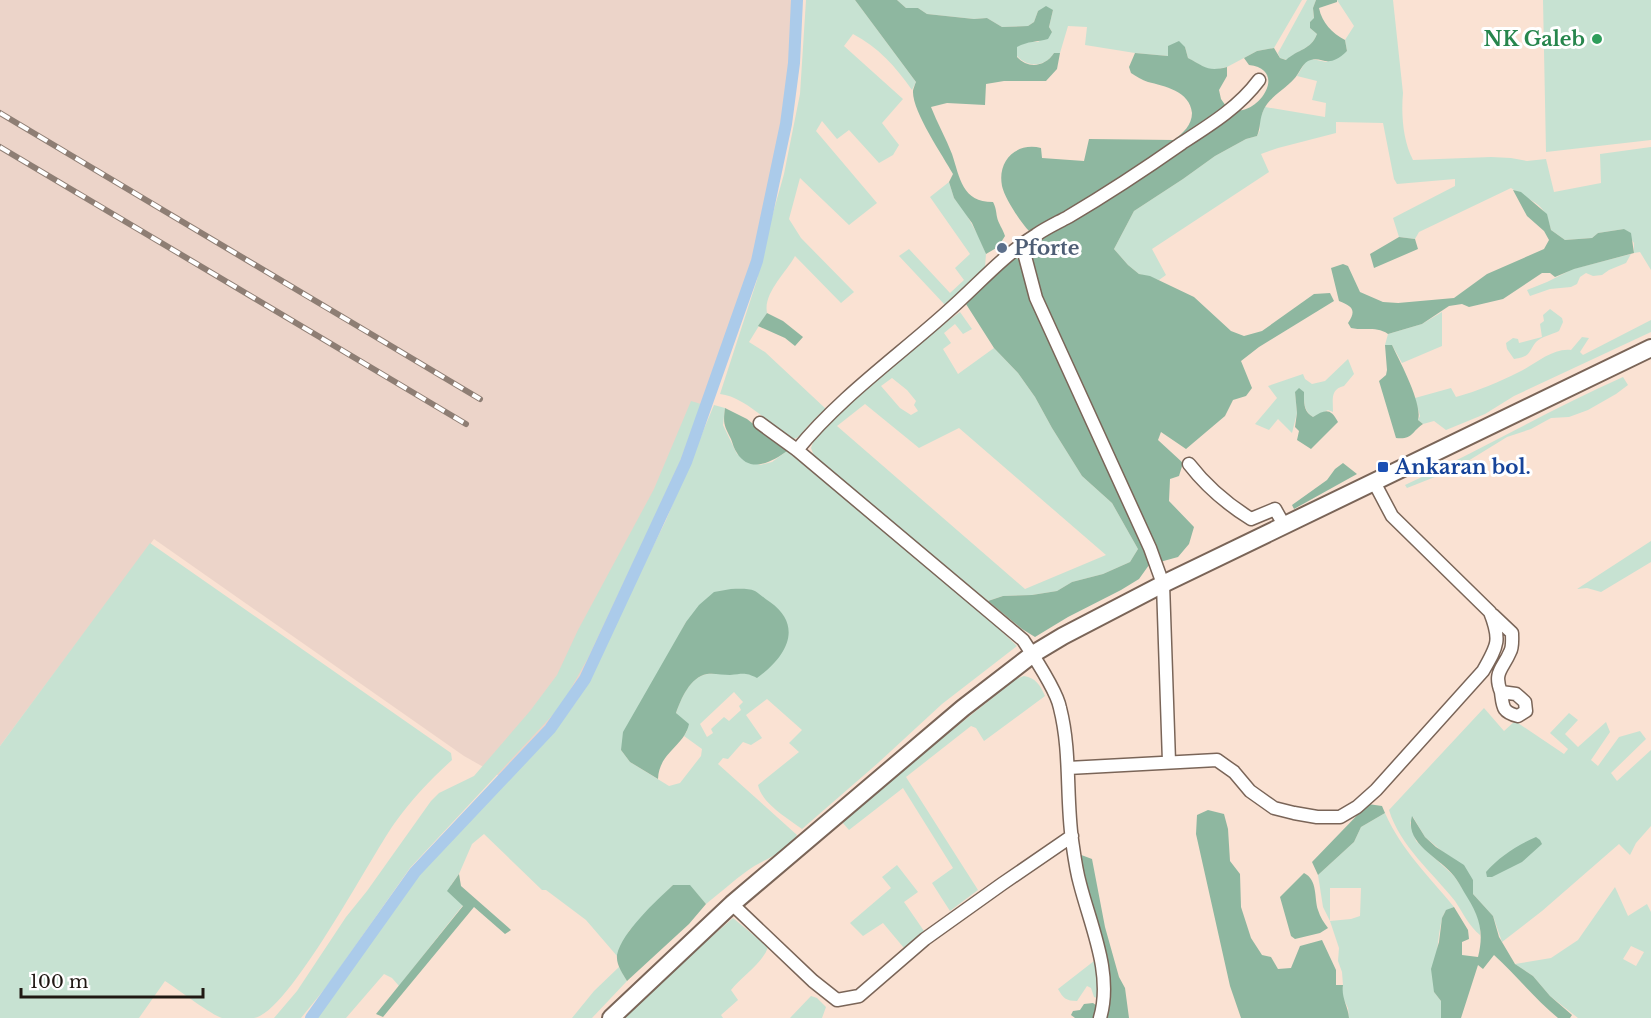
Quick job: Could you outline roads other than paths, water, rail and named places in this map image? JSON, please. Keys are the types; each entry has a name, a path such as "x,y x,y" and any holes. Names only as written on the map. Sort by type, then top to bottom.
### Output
{"main road":[{"path":"611,1018 732,904 963,708 1033,654 1163,584 1651,348"}],"street":[{"path":"797,450 813,431 893,357 1022,244 1208,127 1248,94 1259,80"},
{"path":"1022,244 1036,298 1150,548 1163,584 1169,762"},
{"path":"760,423 797,450 1023,640 1033,654 1060,706 1068,768 1072,837 1079,881 1101,961 1104,987 1100,1018"},
{"path":"1189,464 1203,482 1251,519 1275,508 1284,525"},
{"path":"1374,482 1392,516 1512,633 1512,650 1498,672 1497,682 1501,692"},
{"path":"1068,768 1217,760 1234,772 1250,791 1274,808 1317,817 1341,817 1357,807 1376,790 1483,671 1495,650 1498,632 1490,612"},
{"path":"732,904 813,981 837,999 859,996 925,939 1072,837"}],"waterway":[{"path":"311,1018 415,872 550,729 585,679 686,462 757,261 786,124 794,63 797,0"}],"railway":[{"path":"0,113 480,399"},
{"path":"0,147 466,424"}],"place":[{"name":"NK Galeb","path":"1597,39"},
{"name":"Pforte","path":"1002,248"},
{"name":"Ankaran bol.","path":"1383,467"}]}
